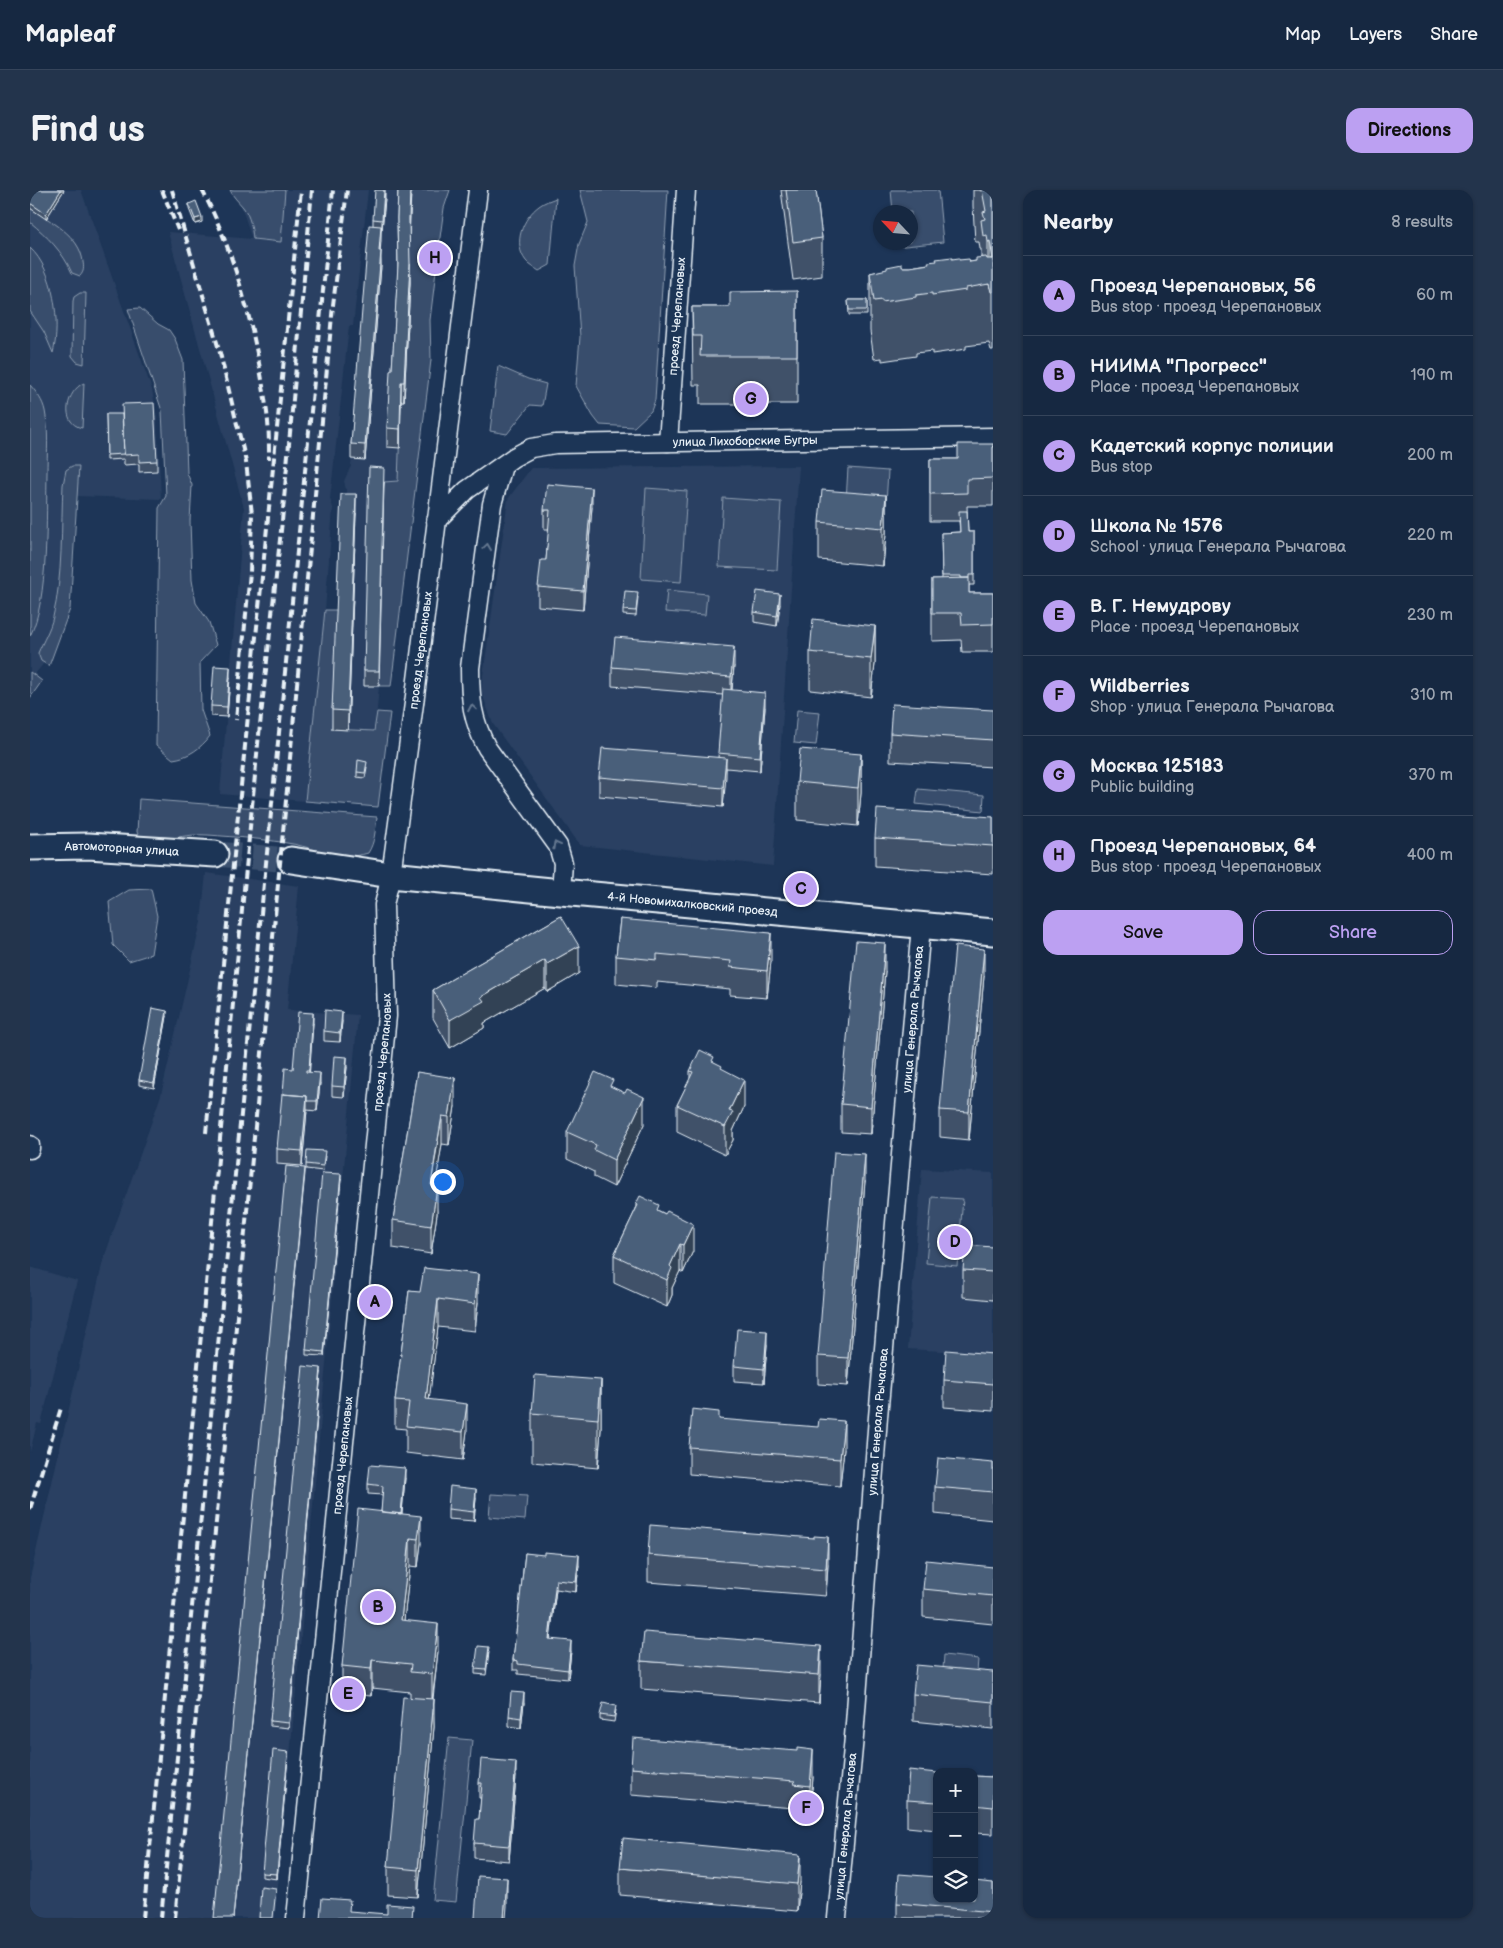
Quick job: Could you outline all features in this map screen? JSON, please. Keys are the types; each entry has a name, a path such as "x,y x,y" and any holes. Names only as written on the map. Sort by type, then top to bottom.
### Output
{"street":[{"name":"проезд Черепановых","path":"296,1918 387,1016 384,905 391,875 478,190"},
{"name":"проезд Черепановых","path":"668,442 686,190"},
{"name":"улица Лихоборские Бугры","path":"436,521 467,490 514,457 531,448 555,444 993,437"},
{"path":"503,466 492,504 470,668 472,711 486,748 558,846 563,863 561,892"},
{"name":"Автомоторная улица","path":"30,847 88,846 215,854"},
{"path":"291,860 391,875"},
{"name":"4-й Новомихалковский проезд","path":"391,875 993,932"},
{"name":"улица Генерала Рычагова","path":"837,1918 854,1737 878,1417 921,926"}],"shaded area":[{"path":"30,190 81,190 152,390 157,416 161,499 77,496 70,609 49,666 44,663 35,674 42,681 30,698"},
{"path":"230,190 285,190 281,242 253,239 247,214"},
{"path":"236,190 368,190 353,326 349,326 330,499 333,508 325,610 305,801 220,794 244,508 168,232 252,239"},
{"path":"376,190 411,190 404,400 401,401 398,481 384,482 379,686 375,731 332,729 347,494 344,481 351,466 369,240 373,229"},
{"path":"411,190 450,190 444,208 439,245 433,254 431,262 436,271 430,320 431,360 391,686 379,686 384,482 398,481 401,401 404,401"},
{"path":"580,190 668,190 655,400 651,411 634,427 600,425 576,386 580,337 575,266 579,244 588,222"},
{"path":"891,190 938,190 943,242 918,245 918,205 892,205"},
{"path":"556,198 550,265 539,271 527,262 522,254 520,246 521,231 533,211 543,203"},
{"path":"30,208 63,230 76,244 81,252 84,268 80,276 72,273 54,245 30,222"},
{"path":"30,248 45,269 54,298 56,327 53,353 44,332 30,311"},
{"path":"80,293 86,293 84,364 77,362 72,356 73,301 74,297"},
{"path":"140,308 158,324 169,330 175,339 183,360 187,473 192,485 190,521 192,580 196,603 209,622 216,645 200,662 201,710 210,736 194,751 173,759 156,745 159,508 166,496 162,411 128,309"},
{"path":"498,366 528,379 546,384 542,406 530,405 507,434 490,431"},
{"path":"84,383 82,428 70,420 68,406 73,392"},
{"path":"30,385 44,407 47,442 46,533 43,579 41,601 30,636"},
{"path":"72,466 79,466 70,609 49,666 41,661 38,653 50,626 56,602 60,568 63,485 66,470"},
{"path":"799,466 773,866 580,845 493,724 481,690 508,499 531,468"},
{"path":"848,468 888,471 886,504 846,501"},
{"path":"646,488 687,491 681,582 641,579"},
{"path":"723,498 781,502 777,570 719,567"},
{"path":"667,590 707,594 705,615 665,612"},
{"path":"325,610 337,610 332,729 374,731 377,712 390,713 378,807 305,801"},
{"path":"30,672 42,681 30,698"},
{"path":"797,710 820,712 816,745 794,743"},
{"path":"918,789 984,795 983,811 916,804"},
{"path":"139,799 377,817 373,840 368,853 348,856 329,854 293,844 240,837 199,835 157,839 140,838 137,832"},
{"path":"206,873 299,886 287,1010 358,1015 275,1918 30,1918 30,1578 103,1261 161,1095 201,922"},
{"path":"151,889 157,916 151,954 129,961 113,945 109,902 129,890"},
{"path":"922,1169 993,1173 993,1354 908,1349"},
{"path":"932,1197 963,1199 957,1266 926,1263"},
{"path":"30,1267 77,1281 41,1424 37,1423 30,1452"},
{"path":"491,1494 527,1496 525,1520 489,1517"},
{"path":"944,1655 978,1659 977,1672 943,1669"},
{"path":"449,1738 472,1740 456,1902 433,1900"}],"building":[{"path":"31,190 61,190 46,214 30,203"},
{"path":"375,190 384,190 382,220 373,219"},
{"path":"398,190 410,190 410,264 404,382 401,382 400,429 387,428 398,264"},
{"path":"786,190 816,190 822,238 793,242"},
{"path":"982,190 993,190 993,259 990,241 988,242 987,235 983,236 981,220 985,219 983,212 986,211"},
{"path":"196,201 202,217 195,219 189,204"},
{"path":"369,225 381,226 379,251 381,251 365,445 351,444"},
{"path":"952,257 952,259 959,258 959,260 969,259 970,262 976,261 976,258 986,257 987,259 993,259 993,292 991,292 989,284 966,288 966,290 932,295 932,293 916,295 916,297 882,302 882,300 874,301 870,273 887,269 887,267 902,264 902,267 910,267 929,264 928,262 937,261 936,259"},
{"path":"797,291 797,356 700,356 701,336 693,336 692,307 730,307 730,292"},
{"path":"848,300 867,300 867,310 849,310"},
{"path":"154,403 157,461 139,462 139,454 124,455 122,404"},
{"path":"106,414 122,414 124,454 107,455"},
{"path":"958,444 993,444 993,478 967,479 967,493 930,494 930,459 958,459"},
{"path":"369,467 384,468 379,671 364,671"},
{"path":"547,484 592,488 583,591 538,587 541,560 546,560 550,510 544,510"},
{"path":"822,490 886,495 883,528 819,522"},
{"path":"341,494 356,494 348,711 332,710"},
{"path":"959,511 967,511 968,532 974,532 974,575 969,575 969,578 942,576 941,533 960,532"},
{"path":"969,578 969,593 993,593 993,624 962,625 961,613 932,613 932,579"},
{"path":"625,591 638,592 636,611 623,610"},
{"path":"757,591 780,594 777,616 754,612"},
{"path":"813,619 875,626 871,659 810,652"},
{"path":"615,637 734,647 731,677 612,667"},
{"path":"214,666 230,667 227,707 211,706"},
{"path":"723,689 765,693 760,757 718,753"},
{"path":"892,704 993,710 993,740 890,733"},
{"path":"602,748 726,758 723,788 599,777"},
{"path":"800,749 861,754 858,788 797,782"},
{"path":"358,760 367,762 365,773 357,772"},
{"path":"877,809 993,817 993,846 875,838"},
{"path":"561,916 579,946 547,964 545,960 481,997 484,1001 450,1020 433,990"},
{"path":"620,919 771,933 767,971 730,967 731,961 657,954 657,960 616,956"},
{"path":"856,941 885,943 871,1107 841,1104"},
{"path":"955,946 984,949 969,1112 940,1110"},
{"path":"152,1008 167,1011 154,1083 139,1080"},
{"path":"325,1010 342,1012 340,1033 324,1031"},
{"path":"298,1012 313,1013 309,1070 306,1070 306,1072 320,1073 317,1101 307,1101 307,1096 283,1094 285,1068 293,1069"},
{"path":"700,1050 714,1057 712,1061 722,1066 721,1068 744,1080 729,1111 733,1112 725,1127 677,1105 693,1072 690,1071"},
{"path":"334,1056 347,1057 344,1087 332,1086"},
{"path":"417,1072 455,1078 449,1117 442,1116 436,1151 431,1185 437,1187 431,1226 393,1220"},
{"path":"595,1072 613,1080 610,1086 625,1093 627,1089 644,1097 614,1160 594,1150 596,1145 567,1132"},
{"path":"282,1094 307,1096 302,1151 277,1149"},
{"path":"307,1150 325,1151 323,1166 306,1164"},
{"path":"834,1152 865,1154 848,1358 818,1356"},
{"path":"286,1166 305,1168 233,1918 214,1918"},
{"path":"322,1173 341,1174 324,1352 306,1350"},
{"path":"640,1196 659,1205 657,1210 665,1214 667,1211 693,1224 683,1245 680,1244 670,1266 672,1268 667,1280 614,1255 638,1205 636,1204"},
{"path":"965,1245 993,1247 993,1272 963,1270"},
{"path":"424,1268 478,1274 475,1304 438,1299 426,1399 467,1404 463,1432 406,1426 409,1402 395,1401 409,1291 420,1292"},
{"path":"737,1329 767,1331 764,1369 734,1366"},
{"path":"946,1350 993,1354 993,1384 944,1380"},
{"path":"303,1366 321,1368 289,1723 270,1721"},
{"path":"535,1375 601,1380 598,1419 532,1413"},
{"path":"692,1409 719,1412 719,1419 818,1427 819,1419 844,1421 840,1459 689,1447"},
{"path":"938,1458 993,1463 993,1492 935,1487"},
{"path":"370,1465 405,1468 401,1514 381,1512 383,1486 368,1484"},
{"path":"450,1486 476,1489 474,1512 448,1509"},
{"path":"358,1509 421,1516 418,1539 410,1538 401,1620 438,1624 432,1674 410,1672 411,1664 372,1660 371,1669 342,1666"},
{"path":"650,1525 814,1538 814,1536 828,1537 826,1569 648,1555"},
{"path":"544,1552 579,1555 576,1582 556,1580 549,1639 571,1641 568,1670 518,1664 518,1661 513,1660 525,1553 544,1555"},
{"path":"926,1560 993,1567 993,1596 923,1589"},
{"path":"644,1632 821,1646 819,1675 641,1661"},
{"path":"478,1646 489,1647 486,1670 475,1669"},
{"path":"916,1665 993,1672 993,1702 913,1694"},
{"path":"511,1692 524,1693 521,1718 509,1716"},
{"path":"403,1697 434,1699 418,1870 388,1867"},
{"path":"603,1703 616,1706 614,1717 600,1715"},
{"path":"633,1738 797,1751 797,1748 813,1750 810,1786 794,1784 795,1781 631,1768"},
{"path":"273,1750 288,1752 277,1874 262,1873"},
{"path":"481,1759 516,1762 509,1846 474,1843 476,1819 479,1819 482,1783 479,1783"},
{"path":"909,1770 933,1773 933,1802 907,1800"},
{"path":"978,1776 993,1777 993,1807 978,1805"},
{"path":"623,1838 800,1855 797,1884 620,1868"},
{"path":"899,1874 933,1877 933,1903 978,1903 978,1881 993,1883 993,1912 897,1903"},
{"path":"478,1876 507,1878 504,1918 475,1918"},
{"path":"261,1887 276,1889 273,1918 259,1918"},
{"path":"322,1898 350,1900 349,1911 387,1914 387,1904 413,1906 412,1918 320,1918"}],"tunnel":[{"path":"215,854 291,860"}],"railway":[{"path":"162,190 178,230"},
{"path":"172,190 220,353 246,462 252,514 250,572 236,720"},
{"path":"202,190 235,267 257,351 267,412 269,459"},
{"path":"206,1133 301,190"},
{"path":"143,1918 258,744 282,521 312,190"},
{"path":"161,1918 333,190"},
{"path":"175,1918 234,1348 333,305 347,190"},
{"path":"30,1509 61,1408"}],"place":[{"name":"Проезд Черепановых, 64","path":"435,258"},
{"name":"Москва 125183","path":"751,399"},
{"name":"Кадетский корпус полиции","path":"801,889"},
{"name":"Школа № 1576","path":"955,1242"},
{"name":"Проезд Черепановых, 56","path":"375,1302"},
{"name":"НИИМА \"Прогресс\"","path":"378,1607"},
{"name":"В. Г. Немудрову","path":"348,1694"},
{"name":"Wildberries","path":"806,1808"}]}
